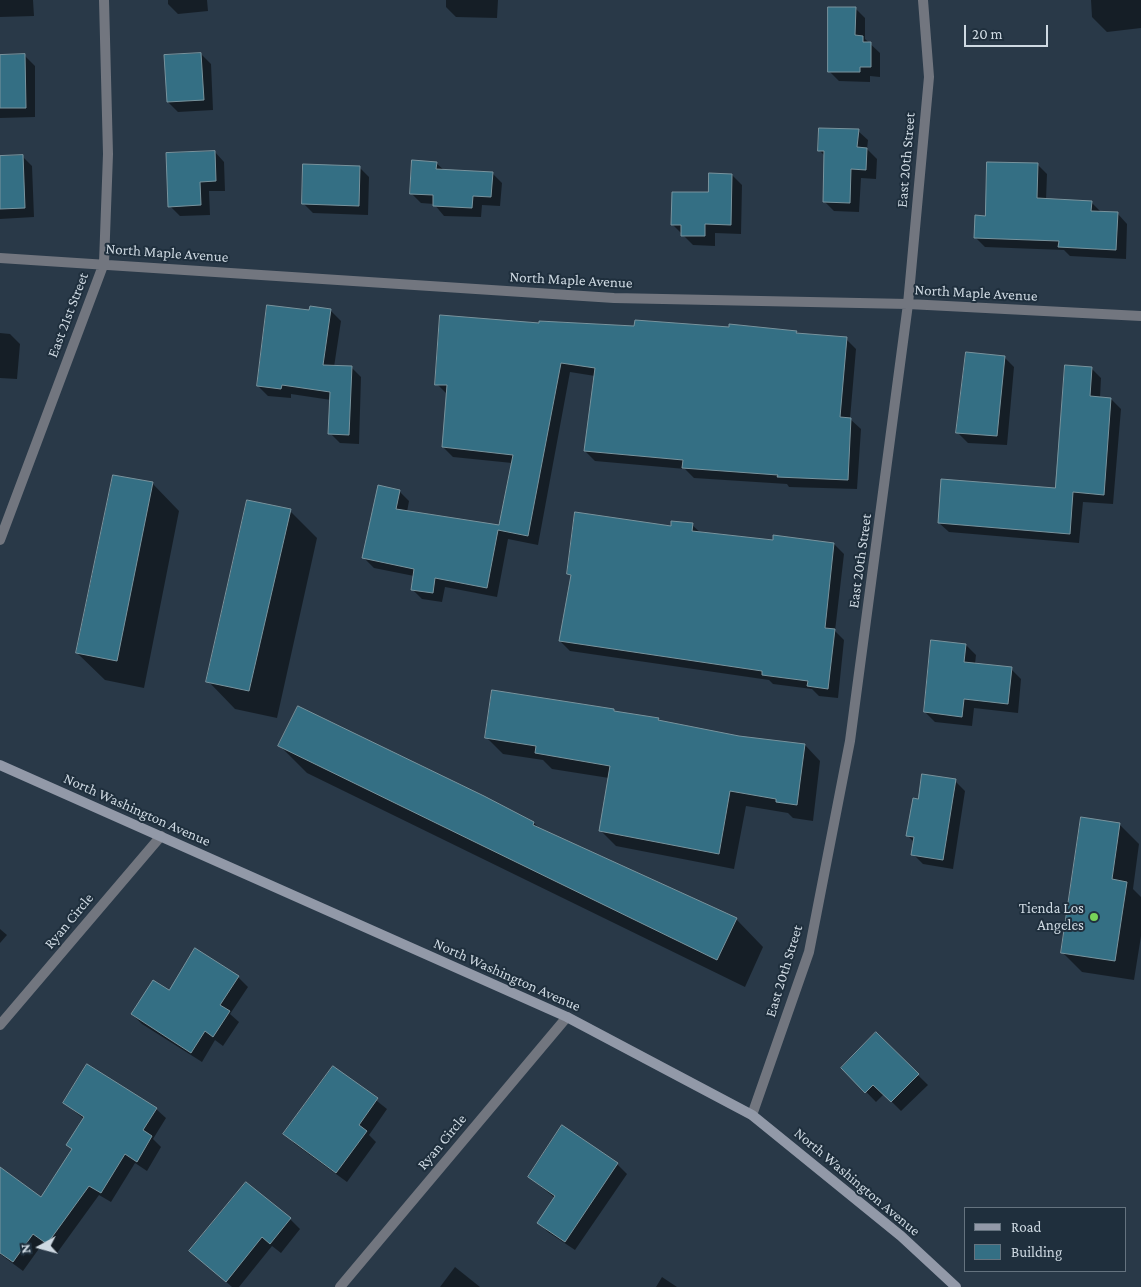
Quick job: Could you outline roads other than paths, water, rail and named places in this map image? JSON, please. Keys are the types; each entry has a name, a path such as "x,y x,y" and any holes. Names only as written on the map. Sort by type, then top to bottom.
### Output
{"main road":[{"name":"North Washington Avenue","path":"0,765 567,1017 752,1114 901,1236 956,1287"}],"street":[{"name":"East 21st Street","path":"0,540 104,264 108,154 104,0"},
{"name":"East 20th Street","path":"752,1114 809,952 850,741 908,304 929,77 923,0"},
{"name":"North Maple Avenue","path":"0,258 614,298 908,304 1141,316"},
{"name":"Ryan Circle","path":"0,1025 161,836"},
{"name":"Ryan Circle","path":"340,1287 567,1017"}],"place":[{"name":"Tienda Los Angeles","path":"1094,917"}]}
